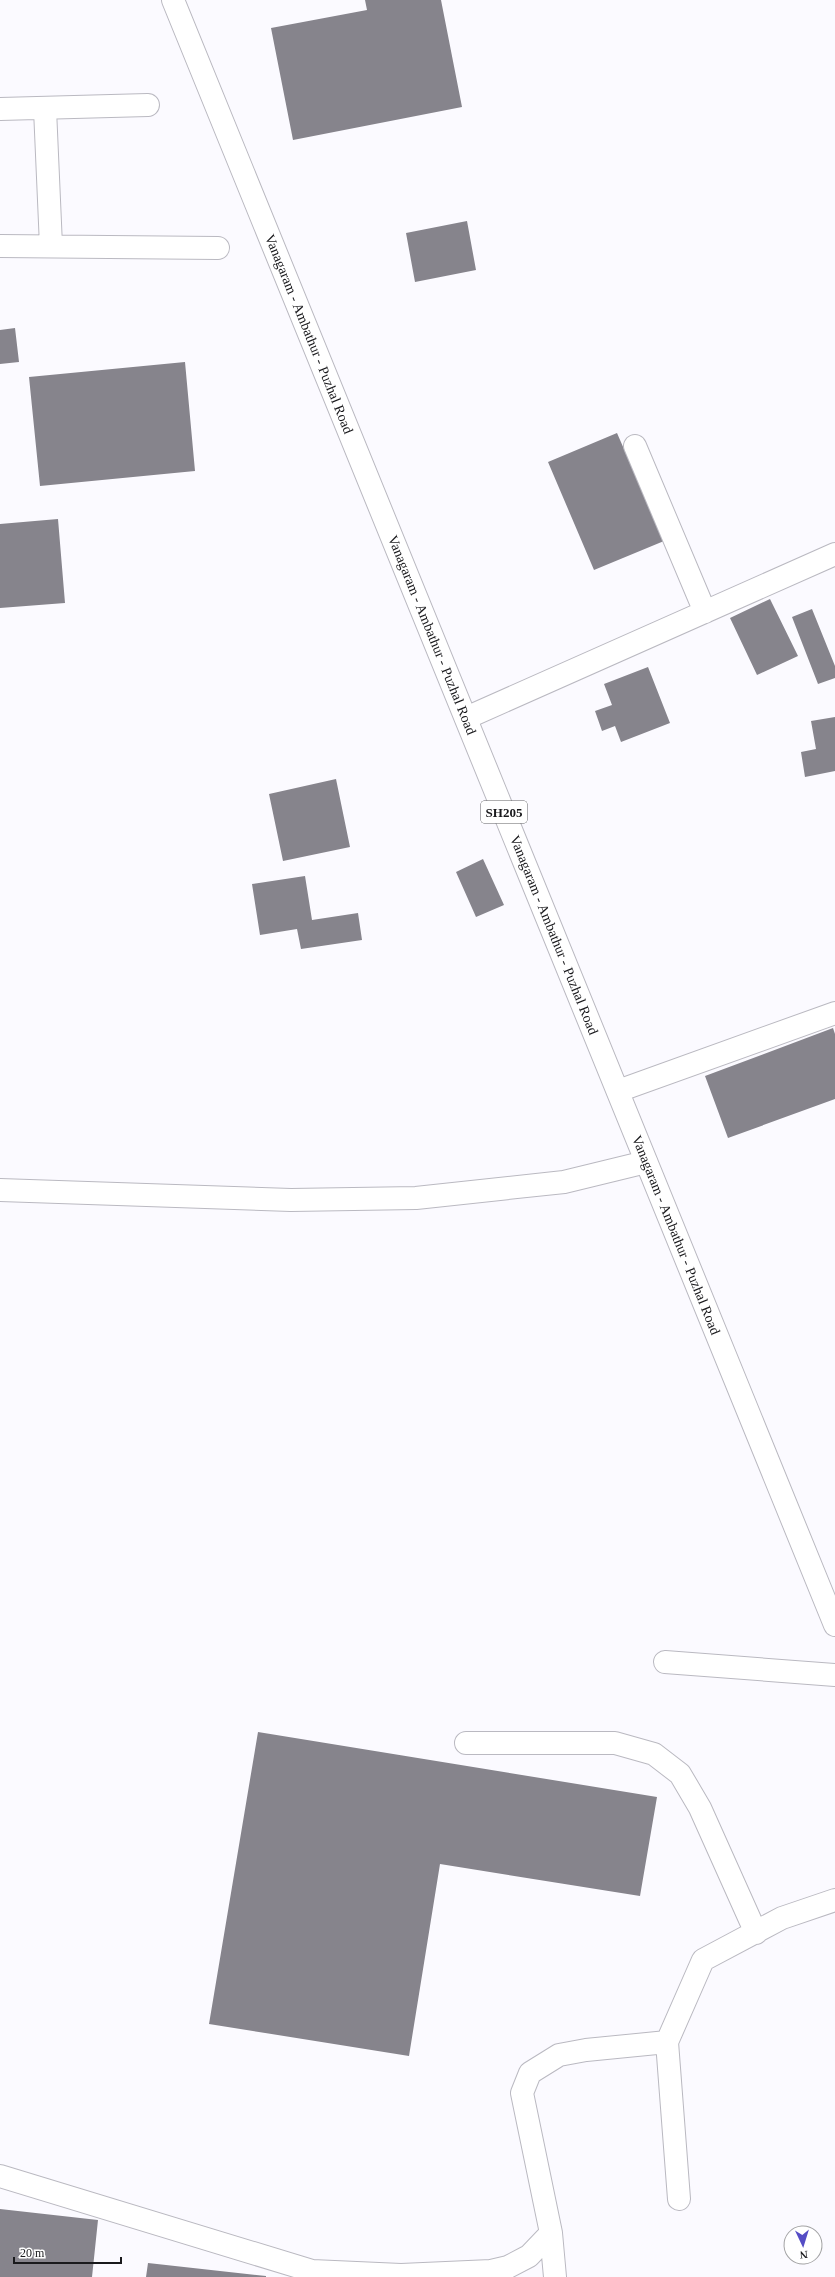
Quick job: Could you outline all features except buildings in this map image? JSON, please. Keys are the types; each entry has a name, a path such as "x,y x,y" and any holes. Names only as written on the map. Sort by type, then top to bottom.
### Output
{"main road":[{"name":"Vanagaram - Ambathur - Puzhal Road","path":"173,0 835,1625"},
{"path":"0,109 45,109 148,105"},
{"path":"45,109 51,246"},
{"path":"0,246 218,248"},
{"path":"635,446 705,612"},
{"path":"466,718 835,554"},
{"path":"618,1091 835,1013"},
{"path":"0,1190 291,1200 416,1198 564,1182 646,1162"},
{"path":"665,1662 835,1675"},
{"path":"466,1743 615,1743 654,1754 680,1774 700,1808 756,1933"},
{"path":"679,2199 667,2042 703,1960 782,1918 835,1900"},
{"path":"555,2277 551,2233 522,2093 530,2073 559,2055 586,2050 667,2042"},
{"path":"0,2176 312,2271 401,2274 491,2271 508,2267 529,2256 551,2233"}]}
